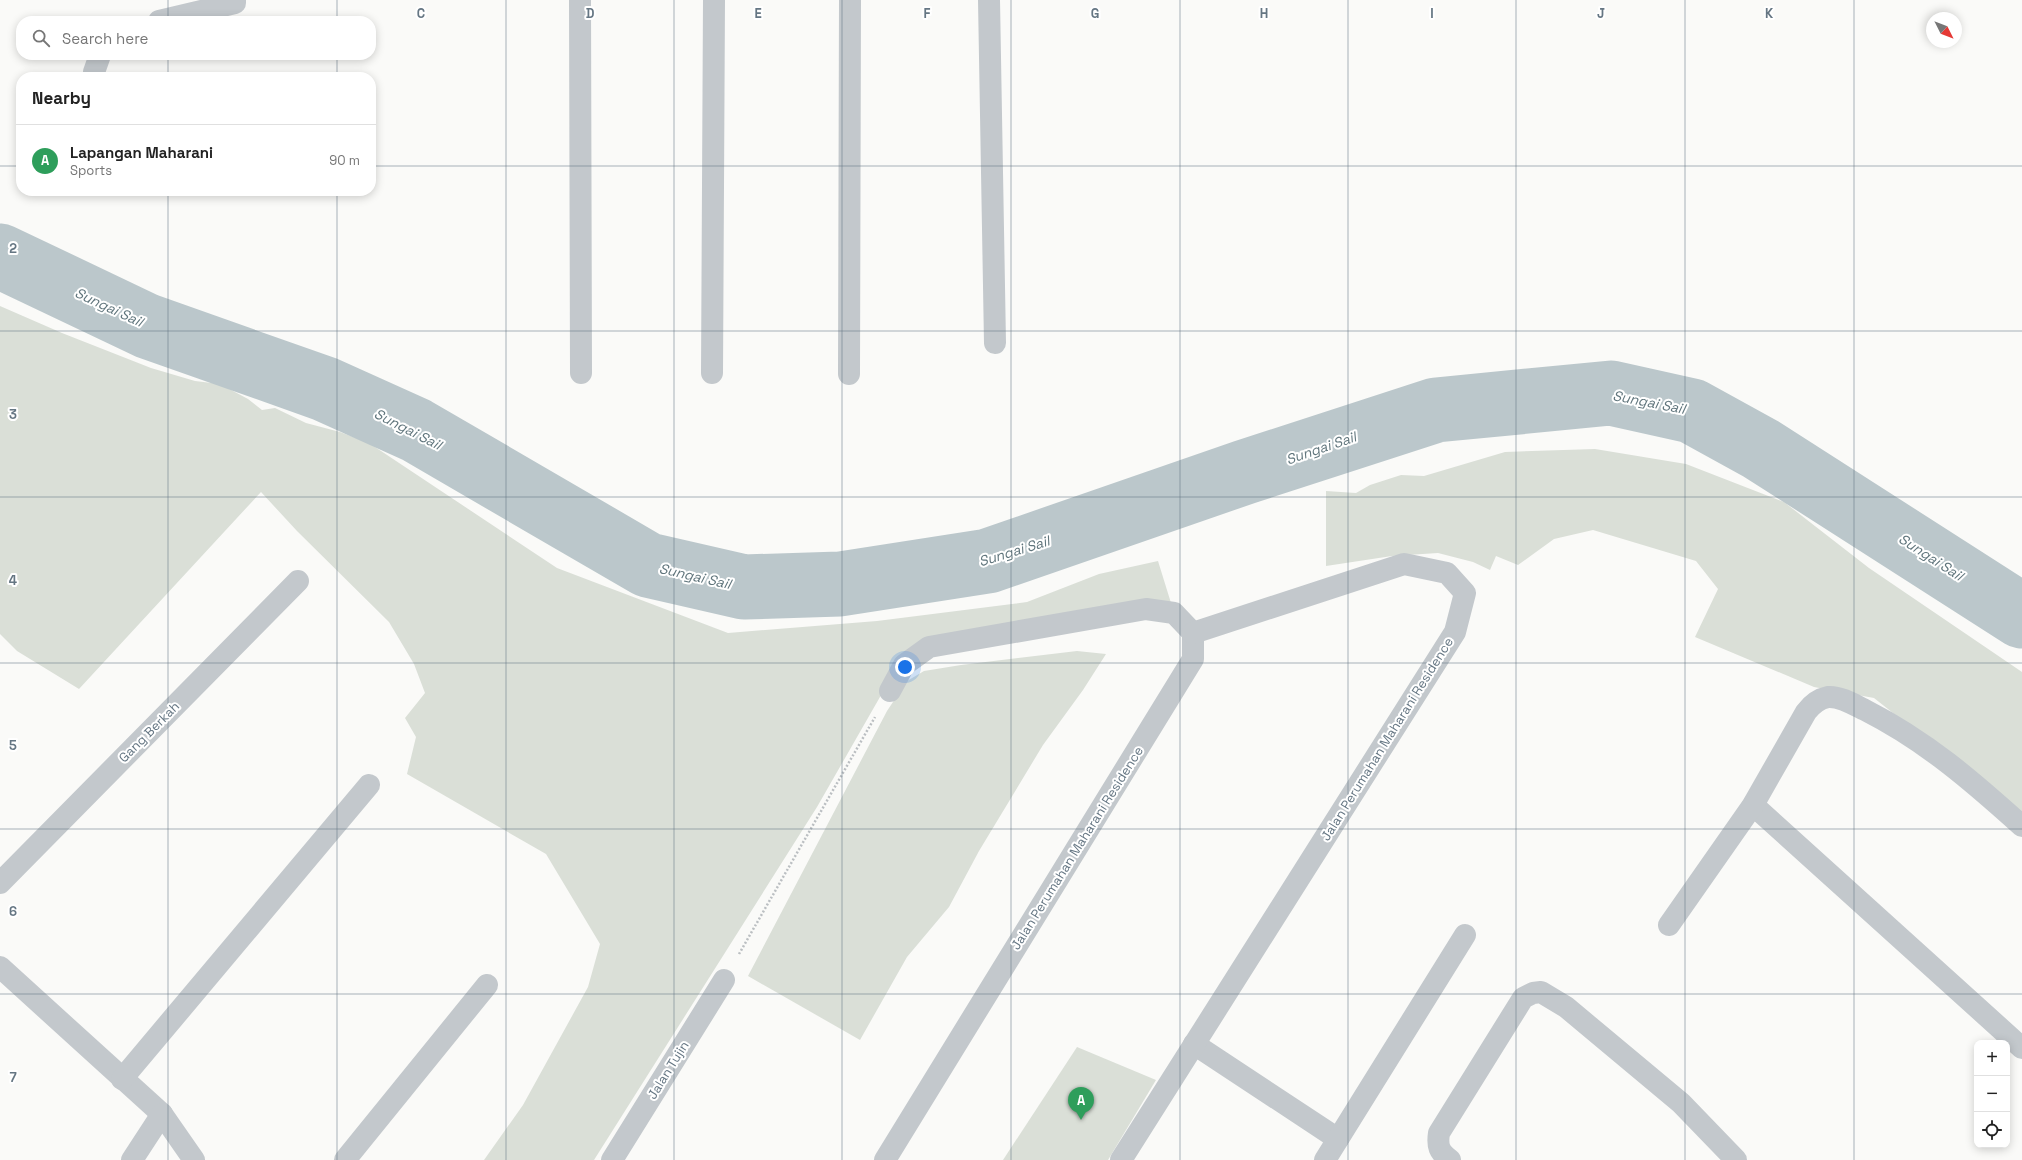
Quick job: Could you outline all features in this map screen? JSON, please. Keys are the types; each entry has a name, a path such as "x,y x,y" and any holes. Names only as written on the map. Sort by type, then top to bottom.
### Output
{"street":[{"path":"180,16 235,3 235,0"},
{"path":"580,0 581,373"},
{"path":"712,373 714,0"},
{"path":"849,374 850,0"},
{"path":"989,0 995,343"},
{"path":"94,72 98,60"},
{"name":"Jalan Perumahan Maharani Residence","path":"885,1160 1193,659 1193,633 1404,564 1447,573 1465,593 1455,632 1121,1160"},
{"name":"Gang Berkah","path":"0,883 298,581"},
{"path":"890,690 904,665 929,647 1146,609 1174,613 1193,633"},
{"path":"1669,924 1753,805 1806,712 1814,703 1829,697 1854,704 1895,725 1959,770 2022,826"},
{"path":"122,1079 369,785"},
{"path":"1753,805 2022,1048"},
{"path":"1325,1160 1465,935"},
{"path":"0,966 162,1114 194,1160"},
{"name":"Jalan Tujin","path":"612,1160 724,980"},
{"path":"345,1160 487,984"},
{"path":"1450,1160 1440,1151 1437,1144 1439,1133 1523,998 1533,993 1541,992 1566,1007 1681,1102 1736,1160"},
{"path":"1194,1044 1338,1139"},
{"path":"132,1160 162,1114"}],"path":[{"path":"724,980 890,690"}],"shaded area":[{"path":"0,306 62,333 151,368 195,381 220,384 248,399 262,410 275,408 306,423 340,432 369,443 557,568 728,633 877,621 1027,602 1099,574 1158,561 1171,603 931,643 892,676 817,807 594,1160 484,1160 523,1105 588,987 600,944 546,854 407,774 416,737 405,718 425,693 414,664 389,622 297,531 261,492 79,689 17,651 0,634"},
{"path":"1595,449 1686,464 1784,502 1869,568 2022,672 2022,815 1874,698 1814,687 1695,637 1718,589 1696,561 1593,530 1554,539 1518,565 1496,556 1490,570 1473,562 1438,553 1392,556 1326,566 1326,491 1356,493 1370,485 1401,475 1424,476 1505,452"},
{"path":"1077,651 1106,654 1083,690 1043,745 979,851 949,907 907,957 860,1040 748,976 887,711 907,681 924,671"},
{"path":"1077,1047 1156,1080 1108,1160 1003,1160"}],"waterway":[{"name":"Sungai Sail","path":"0,256 147,326 325,389 416,430 648,565 744,587 840,584 988,561 1245,472 1436,410 1611,393 1692,411 1761,449 2022,616"}],"place":[{"name":"Lapangan Maharani","path":"1081,1120"}]}
